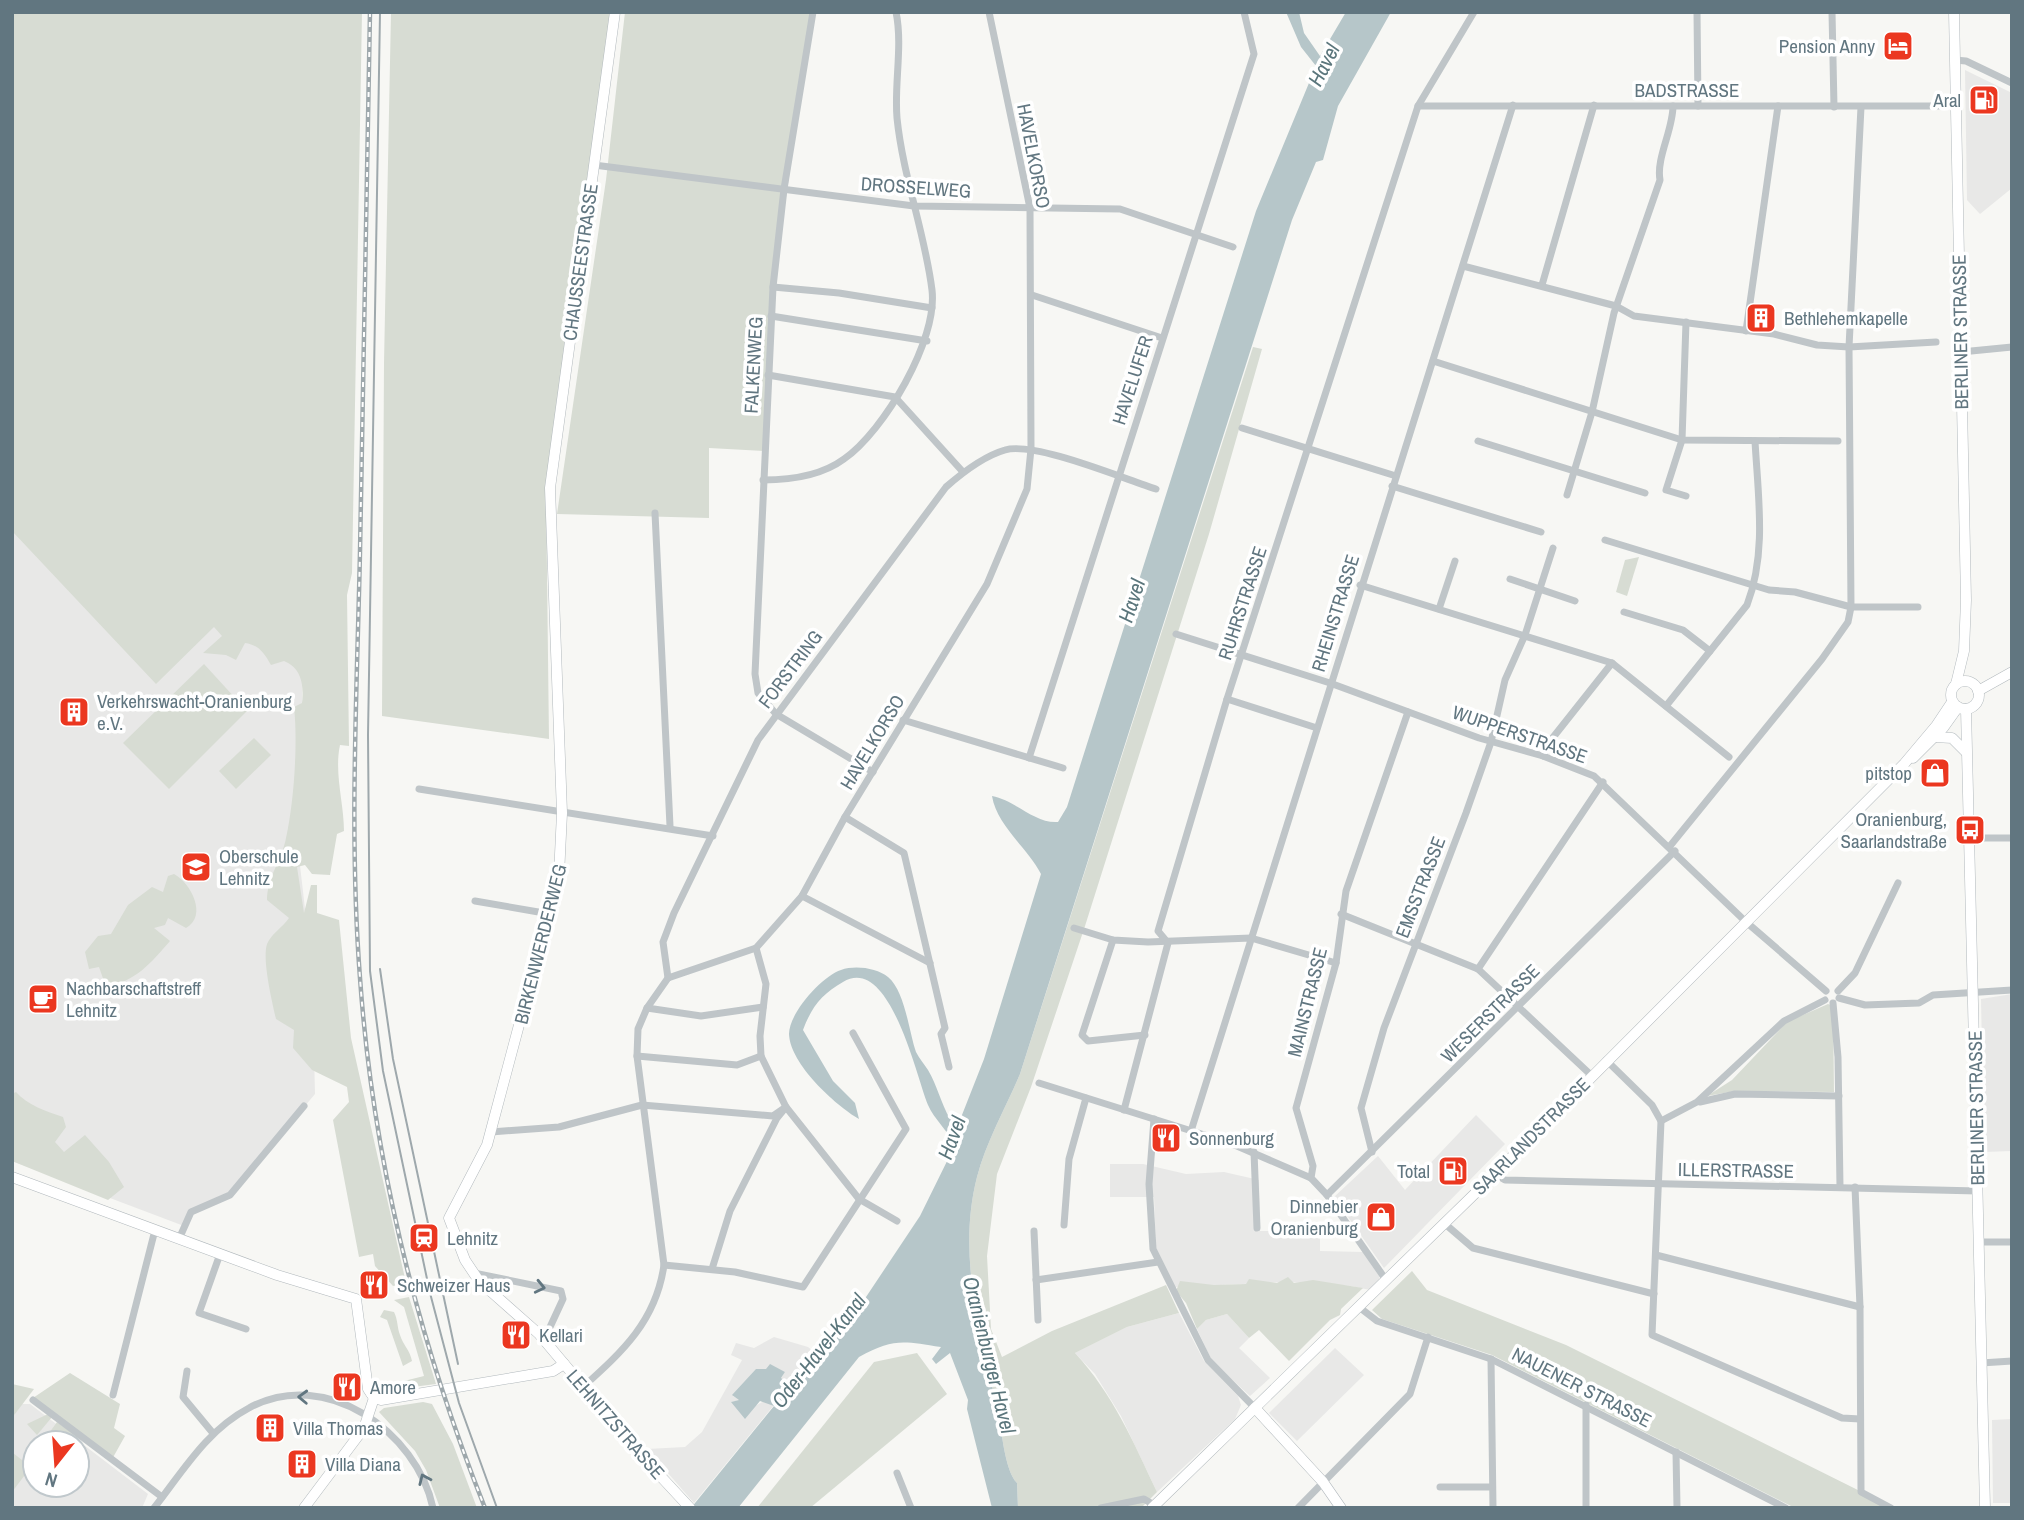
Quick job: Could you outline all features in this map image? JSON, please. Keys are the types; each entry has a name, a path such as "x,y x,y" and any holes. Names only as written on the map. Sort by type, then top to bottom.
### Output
{"street":[{"name":"CHAUSSEESTRASSE","path":"550,512 560,409 615,12"},
{"name":"FALKENWEG","path":"776,714 758,693 755,674 771,316 784,189 813,12"},
{"path":"763,480 791,480 842,461 866,441 927,341 932,291 897,118 896,12"},
{"name":"HAVELKORSO","path":"668,978 756,948 802,896 845,817 987,584 1027,489 1031,449 1030,208 989,12"},
{"name":"HAVELUFER","path":"1029,758 1254,54 1244,12"},
{"name":"RUHRSTRASSE","path":"1124,1110 1168,943 1158,931 1227,699 1418,106 1474,12"},
{"path":"1697,12 1698,106"},
{"path":"1832,12 1834,107"},
{"name":"BERLINER STRASSE","path":"1954,12 1964,651 1968,681"},
{"path":"1955,60 1966,61 2012,83"},
{"name":"RHEINSTRASSE","path":"1191,1131 1360,585 1513,105"},
{"path":"1542,285 1594,105"},
{"name":"BADSTRASSE","path":"1418,106 1956,106"},
{"path":"1567,495 1592,412 1597,380 1616,306 1660,180 1658,172 1673,124 1673,106"},
{"path":"1746,331 1778,106"},
{"path":"1851,607 1849,347 1861,107"},
{"name":"DROSSELWEG","path":"594,165 914,206 1120,209 1233,247"},
{"path":"1463,266 1616,306 1634,316 1746,331 1817,345 1849,347 1936,342"},
{"path":"773,286 839,293 932,308"},
{"path":"1032,295 1162,338"},
{"path":"771,316 927,341"},
{"path":"1686,322 1682,440 1666,490 1686,496"},
{"path":"1961,352 2012,347"},
{"path":"1433,361 1682,440 1838,441"},
{"path":"768,375 895,397 963,472"},
{"path":"1242,428 1396,476"},
{"path":"1478,441 1645,493"},
{"path":"1666,706 1747,605 1754,586 1760,558 1755,441"},
{"path":"1031,449 1156,489"},
{"name":"FORSTRING","path":"668,978 663,942 758,740 946,487 963,472 1006,450 1031,449"},
{"path":"1392,486 1541,532"},
{"name":"BIRKENWERDERWEG","path":"473,1273 454,1238 449,1218 480,1161 491,1132 551,914 562,851 550,512"},
{"path":"655,513 670,827"},
{"path":"1605,540 1769,590 1795,592 1851,607 1919,607"},
{"name":"EMSSTRASSE","path":"1372,1152 1361,1108 1384,1028 1491,742 1505,680 1525,635 1553,548"},
{"path":"1439,609 1455,561"},
{"path":"1510,579 1575,601"},
{"path":"1360,585 1612,663 1730,757"},
{"name":"WESERSTRASSE","path":"1327,1195 1519,1006 1672,849 1822,659 1848,622 1851,607"},
{"path":"1624,612 1683,630 1710,651"},
{"name":"WUPPERSTRASSE","path":"1176,634 1330,683 1491,742 1543,756 1603,782 1745,920 1832,997"},
{"name":"BERLINER STRASSE","path":"1956,684 1964,651"},
{"path":"1543,756 1547,744 1612,663"},
{"path":"1978,691 2012,672"},
{"path":"1968,681 1978,691 1976,703 1959,706 1952,690 1956,684 1968,681"},
{"path":"1227,699 1317,728"},
{"name":"BERLINER STRASSE","path":"1959,706 1968,756 1985,1508"},
{"name":"SAARLANDSTRASSE","path":"1903,764 1916,756 1935,737 1959,706"},
{"name":"SAARLANDSTRASSE","path":"1101,1508 1143,1499 1153,1507 1495,1174 1903,764 1936,726 1959,706"},
{"name":"MAINSTRASSE","path":"1311,1178 1313,1166 1296,1108 1336,963 1346,891 1408,712"},
{"path":"776,714 873,772"},
{"path":"903,720 1063,768"},
{"path":"1935,737 1946,736 1959,742 1968,756"},
{"path":"1478,969 1603,782"},
{"path":"419,789 713,836"},
{"path":"845,817 904,853 945,1028 942,1034 949,1067"},
{"path":"1970,838 2012,838"},
{"path":"1661,1121 1697,1102 1784,1021 1832,997 1849,982 1898,883"},
{"path":"802,896 930,963"},
{"path":"475,901 551,914"},
{"path":"1341,914 1415,941 1478,969 1591,1075"},
{"path":"1074,928 1113,940 1168,943 1251,938 1336,963"},
{"path":"1113,940 1082,1035 1088,1041 1145,1035"},
{"path":"756,948 766,984 760,1036 761,1056 786,1107 859,1199 897,1221"},
{"path":"583,1387 631,1343 643,1326 654,1305 664,1265 637,1056 638,1029 647,1008 668,978"},
{"path":"1832,997 1864,1004 1919,1003 1933,995 2012,990"},
{"path":"1832,997 1839,1096 1840,1187"},
{"path":"647,1008 701,1016 763,1007"},
{"path":"664,1265 712,1269 803,1287 906,1129 853,1033"},
{"path":"637,1056 737,1065 761,1056"},
{"path":"1606,1060 1652,1105 1661,1121 1652,1335 1842,1418 1860,1419"},
{"path":"1039,1083 1254,1152 1311,1178 1327,1195 1386,1280"},
{"path":"1697,1102 1735,1094 1839,1096"},
{"path":"1064,1225 1069,1159 1086,1098"},
{"path":"491,1132 559,1127 642,1105 773,1116 786,1107"},
{"path":"179,1239 191,1212 230,1195 304,1106"},
{"path":"712,1269 730,1211 777,1118 786,1107"},
{"path":"1154,1119 1149,1184 1150,1235 1158,1262 1208,1360 1323,1482 1341,1508"},
{"path":"1254,1152 1256,1228"},
{"name":"ILLERSTRASSE","path":"1495,1174 1505,1180 1978,1191"},
{"path":"12,1177 220,1254 356,1299 368,1390 374,1398 381,1400 553,1371 564,1364"},
{"path":"1854,1187 1860,1307 1861,1492 1891,1508"},
{"path":"1444,1223 1472,1248 1654,1293"},
{"path":"113,1395 155,1230"},
{"path":"1034,1231 1038,1320"},
{"path":"1978,1242 2012,1242"},
{"path":"220,1254 199,1313 246,1329"},
{"path":"1656,1255 1860,1307"},
{"path":"1036,1280 1158,1262"},
{"path":"473,1273 561,1291 563,1299 544,1340"},
{"name":"LEHNITZSTRASSE","path":"473,1273 485,1288 544,1340 689,1507"},
{"name":"NAUENER STRASSE","path":"1359,1307 1377,1321 1491,1359 1786,1508"},
{"path":"1298,1508 1410,1394 1428,1337"},
{"path":"1491,1359 1493,1508"},
{"path":"1981,1363 2012,1362"},
{"path":"187,1371 183,1397 212,1432"},
{"path":"154,1508 212,1432 248,1408 283,1397 330,1400 368,1416 398,1439 410,1453 428,1487 433,1508"},
{"path":"304,1508 363,1428 374,1398"},
{"path":"33,1400 162,1497"},
{"path":"1586,1405 1586,1508"},
{"path":"1676,1452 1676,1508"},
{"path":"897,1473 911,1508"},
{"path":"1440,1487 1492,1487"},
{"path":"1769,1499 1769,1508"}],"shaded area":[{"path":"12,12 362,12 352,573 347,595 349,746 340,745 338,756 344,831 337,834 330,875 312,874 305,865 297,867 304,913 311,885 317,885 317,913 339,920 351,1038 406,1283 393,1286 375,1266 373,1254 359,1257 333,1120 349,1102 347,1087 312,1070 293,1048 294,1030 276,1019 268,981 267,944 289,918 267,900 269,884 284,846 289,824 295,755 294,707 302,703 303,697 298,673 284,661 271,665 261,650 245,643 236,660 226,655 203,653 222,636 214,627 156,684 12,531"},
{"path":"391,12 611,12 546,489 549,739 382,716 384,363"},
{"path":"625,12 813,12 773,287 765,451 709,448 709,518 557,514 606,180"},
{"path":"1965,70 2012,93 2012,188 1980,214 1967,200"},
{"path":"12,306 308,481 298,848 312,970 315,1094 230,1195 191,1212 184,1226 12,1161"},
{"path":"1253,347 1262,349 1209,534 1085,926 1031,1087 997,1174 987,1256 991,1329 1002,1357 1052,1331 1166,1285 1179,1313 1127,1327 1075,1353 1112,1402 1157,1492 1141,1508 1018,1508 1017,1483 1006,1459 973,1293 969,1235 971,1206 981,1164 1020,1074"},
{"path":"1639,557 1627,596 1616,592 1625,560"},
{"path":"204,664 247,711 169,789 123,743"},
{"path":"254,738 271,755 236,789 219,771"},
{"path":"174,874 186,885 195,900 196,916 192,923 186,928 168,918 165,925 154,928 170,941 134,976 106,987 99,967 89,969 85,952 98,936 111,934 128,905 152,887 163,892 168,876"},
{"path":"2012,994 2012,1151 1984,1152 1981,999"},
{"path":"1828,1004 1833,1006 1834,1092 1735,1091 1707,1096 1732,1080 1787,1022"},
{"path":"16,1092 31,1104 63,1117 66,1127 55,1142 64,1152 85,1135 109,1162 124,1187 108,1200 12,1161 12,1094"},
{"path":"1476,1115 1505,1144 1384,1268 1334,1197 1378,1156 1405,1190"},
{"path":"1110,1164 1143,1164 1186,1174 1224,1172 1259,1180 1260,1231 1320,1231 1320,1251 1363,1252 1380,1281 1370,1290 1351,1286 1288,1282 1175,1287 1156,1248 1154,1197 1110,1197"},
{"path":"1412,1271 1427,1290 1566,1345 1894,1508 1795,1508 1492,1355 1382,1319 1372,1310"},
{"path":"1288,1277 1294,1283 1313,1280 1363,1288 1341,1309 1340,1315 1330,1320 1289,1361 1259,1330 1249,1338 1227,1314 1206,1320 1197,1329 1186,1303 1176,1291 1180,1281 1214,1285 1246,1284 1249,1279 1277,1283"},
{"path":"409,1297 436,1384 382,1391 380,1387 424,1376 404,1307 394,1300"},
{"path":"384,1310 394,1312 401,1339 411,1357 412,1361 403,1366 387,1320 380,1317"},
{"path":"1179,1313 1204,1361 1238,1396 1241,1405 1235,1419 1157,1492 1121,1416 1095,1374 1075,1353 1127,1327"},
{"path":"1227,1314 1249,1338 1239,1348 1270,1378 1250,1396 1212,1361 1197,1329 1206,1320"},
{"path":"774,1337 808,1347 819,1356 791,1386 781,1378 785,1372 776,1368 766,1369 733,1396 740,1400 731,1402 755,1406 764,1401 774,1405 694,1503 647,1449 685,1447 702,1432 742,1360 731,1355 736,1343 754,1348"},
{"path":"1335,1348 1364,1375 1297,1441 1269,1413"},
{"path":"917,1353 947,1394 810,1508 757,1508 874,1362"},
{"path":"70,1373 120,1404 114,1428 125,1436 111,1461 91,1446 91,1429 68,1429 52,1417 42,1429 32,1429 27,1424 48,1414 30,1400"},
{"path":"12,1384 34,1389 12,1418"},
{"path":"423,1402 432,1404 453,1444 477,1508 440,1508 426,1470 415,1451 379,1412 384,1408"},
{"path":"22,1404 30,1404 63,1429 21,1429 21,1499 91,1499 91,1451 148,1494 142,1508 12,1508 12,1418"},
{"path":"2012,1419 2012,1503 1993,1503 1992,1420"},
{"path":"57,1422 67,1429 52,1429"},
{"path":"13,1453 21,1459 21,1480 12,1492"}],"water":[{"name":"Havel","path":"1286,12 1299,12 1304,33 1320,56 1346,12 1391,12 1338,106 1323,160 1316,162 1292,220 1020,1074 991,1138 977,1177 969,1235 973,1293 1006,1459 1017,1483 1018,1508 992,1508 967,1409 968,1400 950,1353 936,1364 932,1359 941,1347 898,1343 859,1357 738,1508 691,1508 774,1406 760,1401 745,1419 731,1402 739,1400 732,1395 756,1369 766,1369 770,1364 785,1372 781,1378 791,1385 850,1321 920,1216 955,1145 928,1105 899,1022 874,985 860,978 843,982 818,1001 803,1030 833,1081 855,1103 859,1119 838,1104 805,1070 791,1046 790,1025 808,996 833,974 847,968 859,968 883,974 894,983 899,992 916,1052 931,1076 950,1119 960,1120 984,1059 1041,874 1006,827 992,796 1050,822 1058,822 1067,807 1256,211 1316,66 1301,47"}],"tram line":[{"path":"380,12 368,735 370,971 383,1071 430,1293 459,1403 497,1508"},
{"path":"380,969 393,1059 458,1364"}],"railway":[{"path":"370,12 355,765 355,871 360,978 375,1114 402,1247 439,1379 485,1508"}],"place":[{"name":"Pension Anny","path":"1898,46"},
{"name":"Aral","path":"1984,100"},
{"name":"Bethlehemkapelle","path":"1761,318"},
{"name":"Verkehrswacht-Oranienburg e.V.","path":"74,712"},
{"name":"pitstop","path":"1935,773"},
{"name":"Oranienburg, Saarlandstraße","path":"1970,830"},
{"name":"Oberschule Lehnitz","path":"196,867"},
{"name":"Nachbarschaftstreff Lehnitz","path":"43,999"},
{"name":"Sonnenburg","path":"1166,1138"},
{"name":"Total","path":"1453,1171"},
{"name":"Dinnebier Oranienburg","path":"1381,1217"},
{"name":"Lehnitz","path":"424,1238"},
{"name":"Schweizer Haus","path":"374,1285"},
{"name":"Kellari","path":"516,1335"},
{"name":"Amore","path":"347,1387"},
{"name":"Villa Thomas","path":"270,1428"},
{"name":"Villa Diana","path":"302,1464"}],"water label":[{"name":"Oder-Havel-Kanal","path":"819,1351"},
{"name":"Oranienburger Havel","path":"989,1355"}]}
